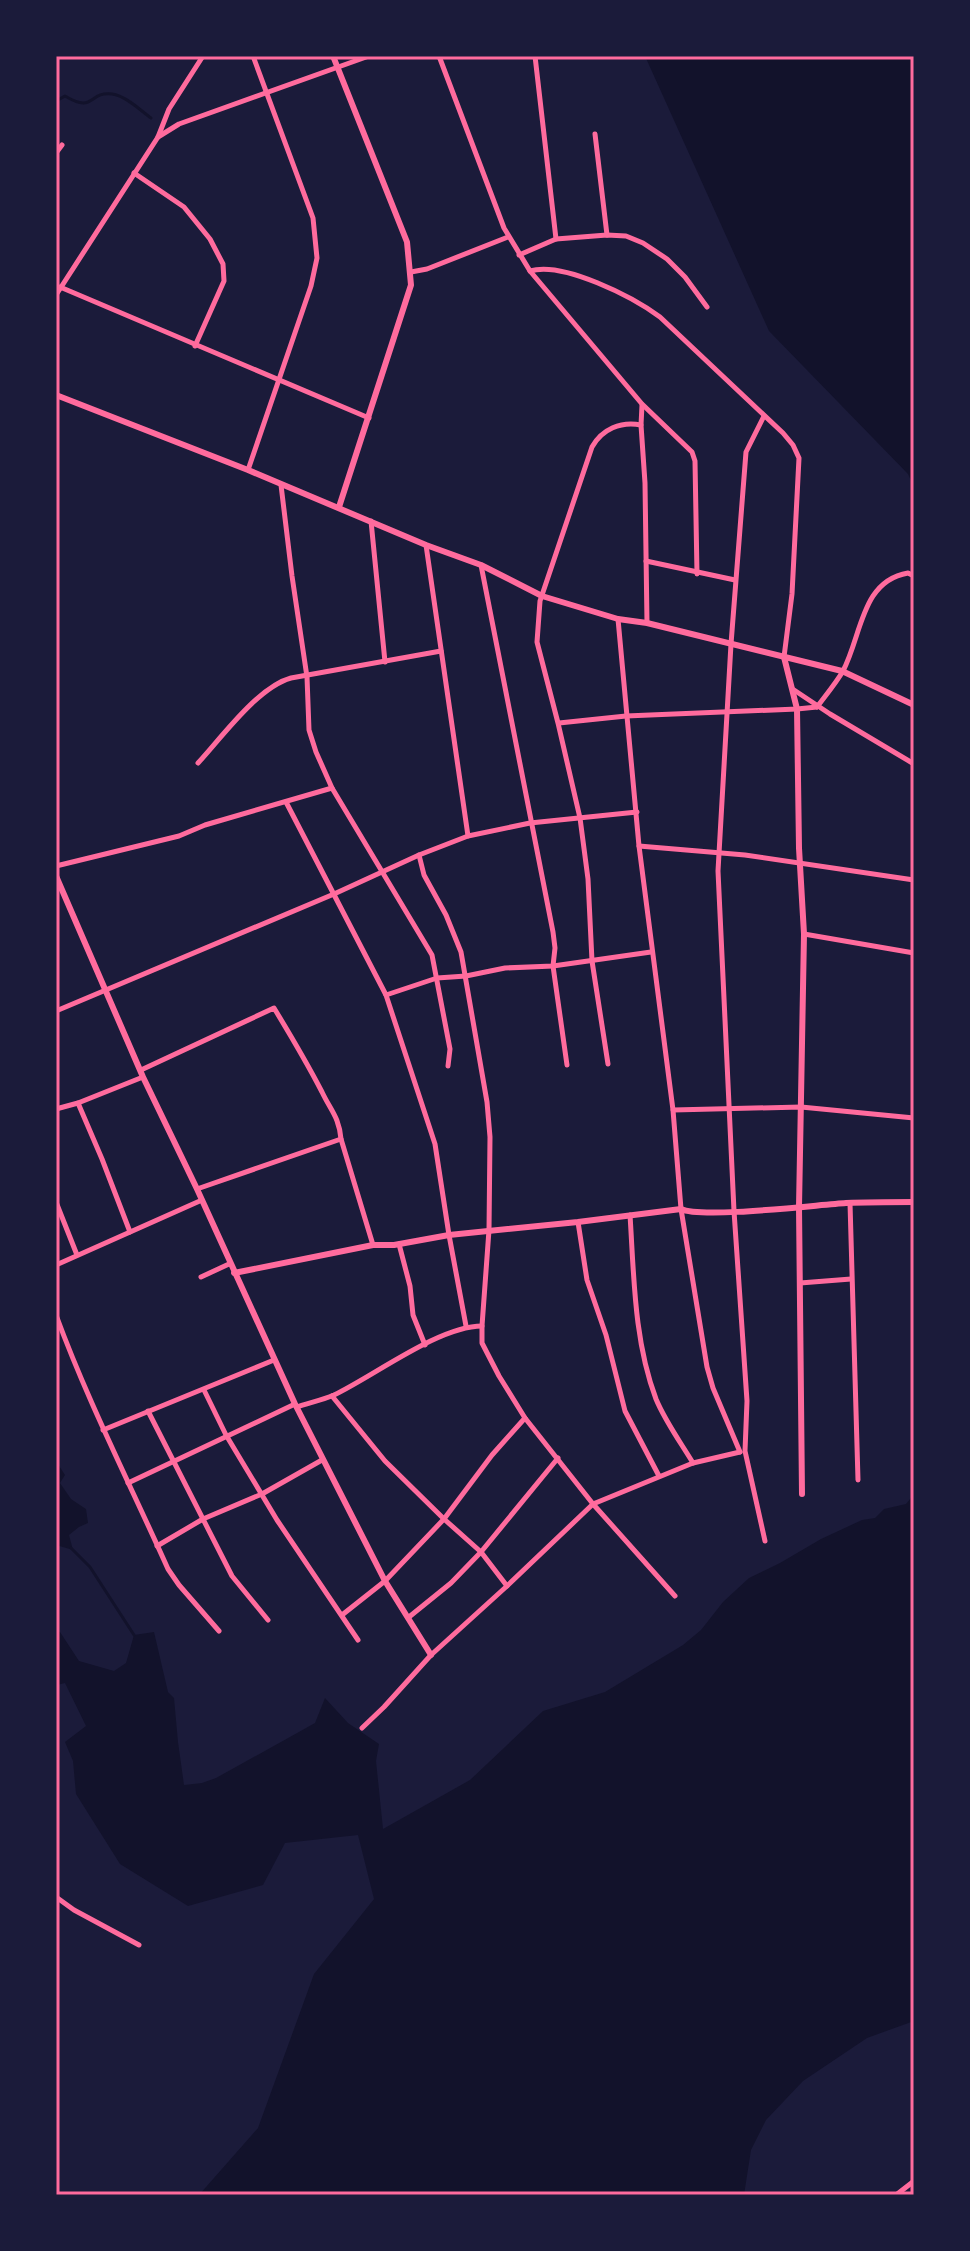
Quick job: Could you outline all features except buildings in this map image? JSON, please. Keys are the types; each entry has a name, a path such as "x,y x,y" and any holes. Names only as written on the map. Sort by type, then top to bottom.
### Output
{"street":[{"path":"56,295 158,137 169,109 203,56"},
{"path":"248,470 311,286 317,258 313,218 253,56"},
{"path":"333,56 407,242 411,272 411,285 339,507"},
{"path":"158,137 179,124 369,56"},
{"path":"439,56 508,237 519,255 642,404 690,448 694,456 697,574"},
{"path":"535,56 556,239"},
{"path":"595,134 607,235"},
{"path":"56,153 62,145"},
{"path":"134,173 184,207 210,239 223,264 224,281 195,346"},
{"path":"519,255 556,239 626,236 667,259 707,307"},
{"path":"411,272 427,269 508,237"},
{"path":"530,271 549,269 619,291 642,303 783,433 799,458 792,594 784,657 797,709 804,934 799,1207 802,1494"},
{"path":"60,287 369,418"},
{"path":"56,395 481,565 542,596 618,619 647,623 842,671 914,705"},
{"path":"642,404 647,623"},
{"path":"742,1451 747,1401 734,1211 718,871 726,712 746,452 764,416"},
{"path":"608,1064 592,961 588,879 580,818 537,642 538,616 542,596 596,440 612,428 627,424 641,425"},
{"path":"281,485 307,677 309,730 332,788 432,955 450,1049 448,1066"},
{"path":"371,521 385,662"},
{"path":"426,545 468,836"},
{"path":"646,561 735,580"},
{"path":"481,565 553,932 553,966 567,1065"},
{"path":"558,723 626,716 817,707 842,671 873,593 894,575 908,573 914,576"},
{"path":"618,619 639,846 673,1110 681,1209 707,1367 713,1388 742,1451 765,1541"},
{"path":"198,763 268,688 281,681 441,651"},
{"path":"794,690 914,764"},
{"path":"56,866 179,836 205,825 332,788"},
{"path":"286,802 386,995 435,1144 466,1326"},
{"path":"56,1011 468,836 530,823 637,812"},
{"path":"639,846 720,853 914,880"},
{"path":"419,855 424,875 446,915 461,952 487,1102 489,1230 482,1343 525,1418 593,1504 675,1596"},
{"path":"56,876 142,1073 296,1406 385,1581 431,1655"},
{"path":"804,934 914,953"},
{"path":"386,995 437,978 651,952"},
{"path":"56,1109 78,1103 274,1008 339,1121 341,1139 373,1245"},
{"path":"78,1103 130,1232"},
{"path":"673,1110 801,1107 914,1118"},
{"path":"197,1189 341,1139"},
{"path":"56,1265 202,1200"},
{"path":"56,1202 77,1255"},
{"path":"234,1273 373,1245 681,1209 688,1212 734,1211 914,1202"},
{"path":"850,1203 858,1480"},
{"path":"630,1215 638,1322 646,1361 657,1400 693,1463"},
{"path":"578,1222 587,1280 606,1335 625,1411 659,1476"},
{"path":"399,1244 410,1286 413,1315 425,1345"},
{"path":"201,1277 229,1264"},
{"path":"800,1283 851,1279"},
{"path":"56,1315 79,1377 173,1578 219,1631"},
{"path":"128,1483 226,1435 296,1406 332,1396 466,1326 482,1326"},
{"path":"103,1430 274,1360"},
{"path":"204,1390 226,1435 277,1520 358,1640"},
{"path":"332,1396 385,1461 481,1552 507,1586"},
{"path":"148,1411 232,1576 268,1620"},
{"path":"342,1615 385,1581 444,1519 492,1455 525,1418"},
{"path":"362,1728 431,1655 593,1504 693,1463 742,1451"},
{"path":"409,1617 451,1583 481,1552 558,1458"},
{"path":"157,1546 203,1519 262,1494 322,1460"},
{"path":"56,1897 139,1945"},
{"path":"896,2195 914,2181"}],"shaded area":[{"path":"645,56 914,56 914,487 908,474 769,331"},
{"path":"56,1461 65,1475 60,1483 71,1499 86,1509 88,1523 69,1535 73,1550 56,1545"},
{"path":"914,1494 914,2021 867,2038 803,2081 766,2120 751,2150 744,2195 199,2195 258,2128 314,1974 374,1899 358,1835 285,1843 263,1885 188,1906 120,1864 76,1794 73,1761 65,1742 86,1726 65,1683 56,1683 56,1632 60,1632 79,1661 114,1671 126,1663 134,1635 154,1632 168,1692 174,1698 184,1785 216,1778 315,1723 325,1698 348,1723 379,1744 376,1761 383,1829 470,1780 543,1711 605,1692 683,1645 749,1578 821,1539 862,1520 875,1518 884,1509 906,1504"}],"waterway":[{"path":"56,101 65,96 82,103 112,94 128,100 151,118"},
{"path":"71,1548 90,1567 134,1635"}]}
